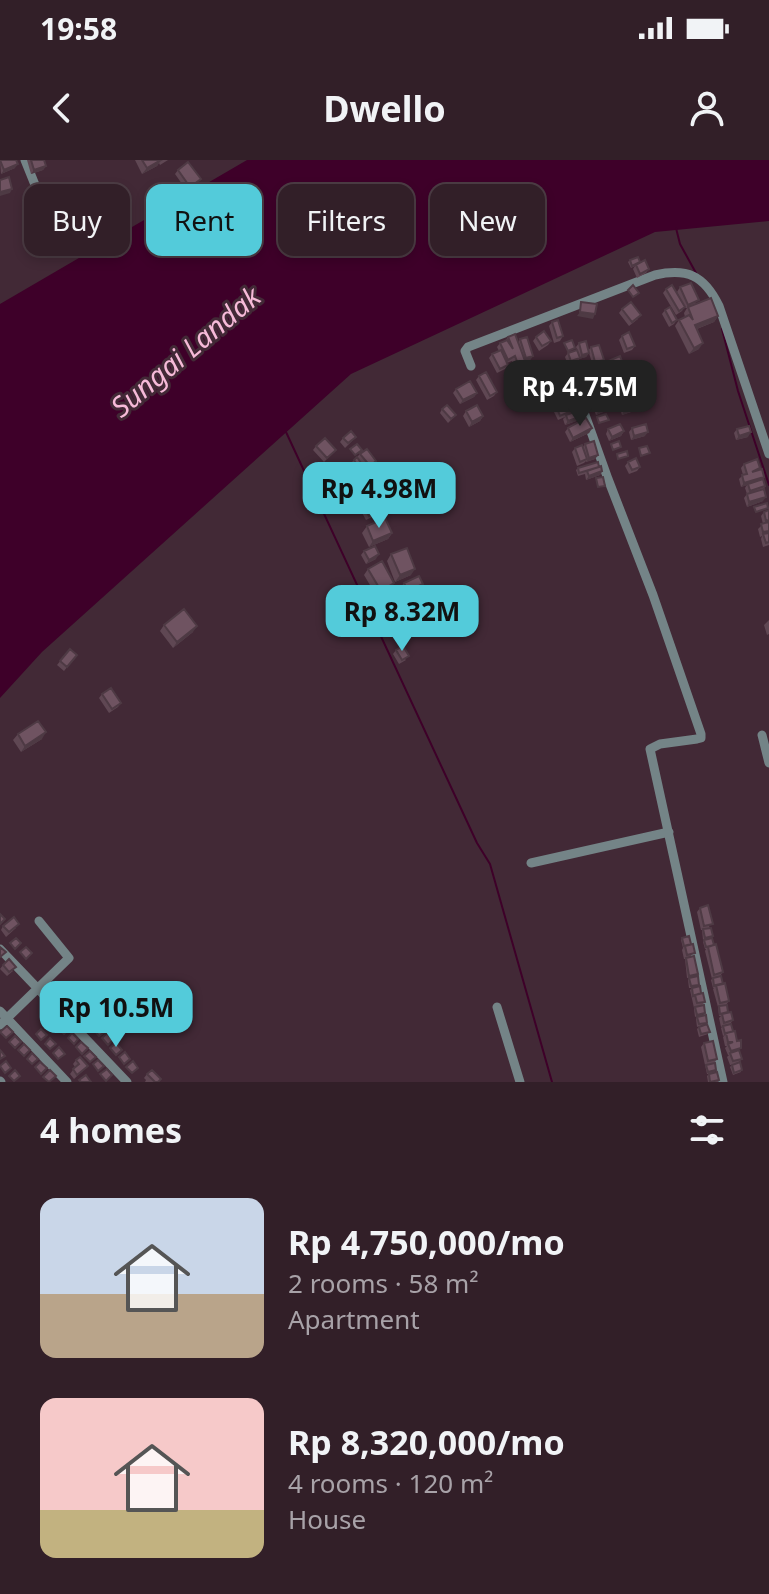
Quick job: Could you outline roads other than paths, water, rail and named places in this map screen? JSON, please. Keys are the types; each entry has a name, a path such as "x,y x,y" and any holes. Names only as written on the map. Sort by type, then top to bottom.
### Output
{"street":[{"path":"25,160 35,184"},
{"path":"471,366 465,351 467,348 655,275 677,270 688,272 709,289 719,306 769,454"},
{"path":"579,398 701,734 701,738 660,744 650,749 723,1082"},
{"path":"762,735 769,763"},
{"path":"531,863 669,832"},
{"path":"39,921 69,958 39,989 2,1018 67,1082"},
{"path":"0,949 127,1082"},
{"path":"497,1007 520,1082"}],"water":[{"name":"Sungai Landak","path":"247,160 769,160 769,221 655,232 351,374 42,652 0,698 0,304 82,256 130,256 130,228 146,219 146,256 262,256 262,184 206,184"}],"waterway":[{"path":"676,228 680,244 696,273"},
{"path":"722,329 738,391 769,485"},
{"path":"286,432 477,843 490,864 552,1082"}]}
